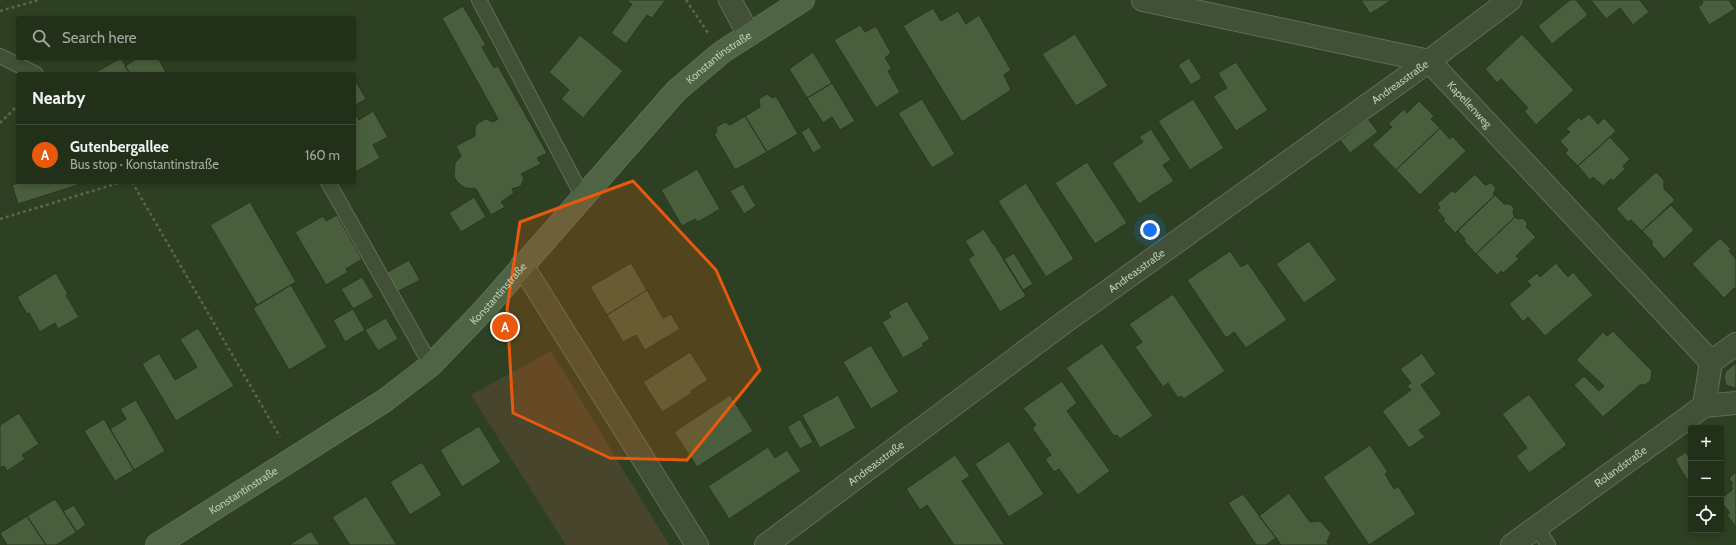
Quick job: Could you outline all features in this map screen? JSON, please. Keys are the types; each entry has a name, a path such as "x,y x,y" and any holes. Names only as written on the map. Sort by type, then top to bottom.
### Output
{"main road":[{"name":"Konstantinstraße","path":"157,545 294,460 384,401 431,365 484,310 676,91 722,52 803,0"}],"street":[{"path":"730,0 749,35"},
{"path":"1143,0 1429,62"},
{"name":"Andreasstraße","path":"766,545 1069,320 1429,62 1510,0"},
{"name":"Kapellenweg","path":"1429,62 1711,362"},
{"path":"522,266 697,545"},
{"path":"1736,344 1711,362 1704,406 1736,403"},
{"name":"Rolandstraße","path":"1512,545 1704,406"}],"lane":[{"path":"479,0 583,197"},
{"path":"0,56 32,72"},
{"path":"329,184 431,365"},
{"path":"1537,527 1548,545"}],"path":[{"path":"0,11 39,0"},
{"path":"686,0 722,52"},
{"path":"0,123 16,107"},
{"path":"0,219 115,184"},
{"path":"133,184 294,460"}],"highlighted area":[{"path":"633,181 716,270 760,370 687,460 610,458 513,413 507,309 520,222"}],"shaded area":[{"path":"551,351 669,545 566,545 471,395"}],"building":[{"path":"626,0 665,1 652,18 647,15 626,44 611,33 632,4"},
{"path":"1361,0 1392,0 1370,14"},
{"path":"1570,0 1576,0 1588,15 1552,44 1538,26"},
{"path":"1591,0 1640,0 1649,12 1633,25 1620,8 1606,19"},
{"path":"1701,0 1729,0 1735,9 1709,25 1698,7 1703,3"},
{"path":"463,6 486,45 482,47 494,68 498,66 547,153 537,158 541,164 521,174 524,178 521,186 512,189 514,193 501,202 505,207 491,215 476,189 465,188 457,182 454,176 455,163 461,156 456,146 475,136 475,127 478,123 486,119 493,122 498,119 442,18"},
{"path":"933,8 941,21 958,11 966,24 979,15 1011,70 1004,75 1011,90 962,122 903,26"},
{"path":"860,25 865,32 876,26 891,53 885,58 892,69 888,71 900,92 876,108 834,40"},
{"path":"1075,34 1108,86 1076,106 1042,54"},
{"path":"1522,34 1574,90 1536,125 1524,111 1528,108 1501,79 1497,83 1485,69"},
{"path":"580,35 623,71 583,118 561,99 569,90 549,72"},
{"path":"813,52 832,83 807,98 789,69"},
{"path":"1189,58 1202,78 1191,85 1178,65"},
{"path":"118,60 122,60 129,72 96,72"},
{"path":"135,60 159,60 166,72 129,72 125,66"},
{"path":"1236,62 1268,110 1236,131 1213,96 1227,88 1218,73"},
{"path":"356,82 366,99 356,105"},
{"path":"832,83 855,121 840,130 832,117 823,123 807,98"},
{"path":"767,94 773,98 776,96 798,134 767,152 745,116 760,107 759,99"},
{"path":"922,99 955,154 932,168 898,113"},
{"path":"1193,99 1224,148 1190,170 1158,121"},
{"path":"1419,101 1434,116 1431,119 1440,128 1396,170 1372,145 1392,127 1388,124 1404,109 1407,113"},
{"path":"373,111 388,137 373,145 380,158 356,172 356,115 359,120"},
{"path":"1589,114 1598,124 1604,118 1616,131 1578,166 1565,153 1568,150 1560,141 1570,132 1566,129 1579,117 1581,120"},
{"path":"745,116 767,152 735,170 714,134 717,132 716,127 725,122 730,125"},
{"path":"1368,119 1378,132 1350,153 1340,140"},
{"path":"809,127 822,148 813,153 801,132"},
{"path":"1440,128 1450,139 1452,136 1466,151 1420,195 1396,170"},
{"path":"1151,129 1171,160 1163,165 1174,181 1139,204 1112,163 1143,142 1139,137"},
{"path":"1610,137 1630,159 1623,166 1625,169 1613,181 1611,179 1603,186 1593,177 1590,180 1578,166"},
{"path":"1087,162 1127,223 1095,244 1055,183"},
{"path":"697,169 720,209 698,222 695,219 682,226 661,190"},
{"path":"1656,172 1664,180 1664,189 1675,200 1642,231 1631,220 1628,222 1616,209"},
{"path":"1475,174 1485,185 1491,183 1496,188 1493,194 1495,195 1455,233 1443,220 1445,219 1437,210 1440,208 1437,204 1453,190 1455,193"},
{"path":"1026,183 1074,259 1046,277 998,201"},
{"path":"16,184 81,184 18,204 12,185"},
{"path":"743,184 756,206 744,214 730,191"},
{"path":"1495,195 1504,204 1510,204 1514,208 1513,213 1515,217 1476,254 1464,241 1465,239 1458,231"},
{"path":"474,197 486,217 461,232 449,213"},
{"path":"250,202 296,282 257,305 210,225"},
{"path":"1671,205 1694,230 1664,259 1651,244 1653,242 1642,231"},
{"path":"337,215 362,259 346,269 348,272 326,285 295,232 323,216 326,221"},
{"path":"1515,217 1518,219 1523,218 1528,224 1526,227 1536,237 1516,256 1519,259 1503,273 1501,271 1497,275 1476,254"},
{"path":"984,229 1026,296 1000,312 968,259 974,255 965,241"},
{"path":"1720,238 1731,249 1729,251 1736,259 1736,289 1734,288 1724,298 1692,264"},
{"path":"1309,241 1337,280 1304,303 1276,264"},
{"path":"1230,251 1241,267 1248,263 1287,320 1246,348 1234,332 1226,338 1187,280"},
{"path":"1014,253 1033,284 1023,290 1004,259"},
{"path":"409,260 420,280 397,292 386,273"},
{"path":"631,263 647,290 607,315 590,287"},
{"path":"1556,263 1568,277 1573,272 1593,295 1545,336 1528,317 1523,322 1509,304 1531,285 1527,281 1537,273 1540,277"},
{"path":"56,273 68,294 66,295 79,317 58,329 55,323 40,332 29,313 27,314 17,297"},
{"path":"362,277 374,297 353,309 341,289"},
{"path":"291,285 327,347 289,370 253,308"},
{"path":"647,290 663,318 671,314 680,329 645,350 636,335 623,342 607,315"},
{"path":"1173,294 1225,371 1184,399 1181,396 1178,398 1168,383 1163,387 1135,347 1142,342 1129,324"},
{"path":"907,301 930,339 922,344 924,346 903,358 882,322 891,317 888,312"},
{"path":"353,309 365,330 345,342 333,320"},
{"path":"386,318 398,339 378,351 365,330"},
{"path":"198,328 234,386 176,421 142,364 159,353 175,380 197,367 180,339"},
{"path":"1613,331 1652,371 1651,380 1645,385 1640,385 1603,417 1574,385 1584,376 1599,391 1604,386 1576,360 1603,332 1607,336"},
{"path":"1102,343 1153,416 1120,439 1117,435 1114,436 1066,368"},
{"path":"871,345 899,392 871,409 843,362"},
{"path":"690,352 708,380 691,391 692,393 662,412 643,382"},
{"path":"1422,353 1436,374 1421,385 1442,414 1419,430 1425,437 1409,448 1382,411 1411,390 1407,386 1411,383 1400,369"},
{"path":"1736,363 1736,388 1734,388 1726,385 1724,377 1726,371"},
{"path":"1062,381 1077,403 1067,411 1110,471 1078,495 1059,469 1054,472 1045,459 1051,455 1032,428 1036,425 1023,408"},
{"path":"1529,394 1567,445 1529,473 1516,456 1527,448 1502,414"},
{"path":"730,395 753,431 697,467 674,432"},
{"path":"838,395 856,428 820,448 802,415"},
{"path":"136,400 165,451 134,470 110,429 126,419 120,409"},
{"path":"19,413 39,444 22,455 25,459 7,471 4,466 0,468 0,425"},
{"path":"104,419 134,470 115,481 84,431"},
{"path":"800,419 813,442 800,449 787,427"},
{"path":"479,426 501,462 462,487 440,450"},
{"path":"1009,441 1044,494 1009,517 975,464"},
{"path":"1370,445 1388,472 1385,474 1394,489 1398,486 1416,514 1369,545 1323,477"},
{"path":"768,447 775,458 787,450 801,471 729,519 708,486"},
{"path":"1686,452 1688,456 1687,480 1675,459"},
{"path":"955,455 970,476 962,481 1005,545 954,545 927,505 920,510 906,489"},
{"path":"422,462 442,495 410,515 390,482"},
{"path":"1736,472 1736,527 1727,515 1730,513 1724,506 1724,496 1733,489 1731,486 1733,484 1729,478"},
{"path":"1289,493 1310,522 1320,521 1331,533 1327,542 1329,545 1281,545 1259,516"},
{"path":"1243,494 1276,538 1266,545 1256,545 1228,503"},
{"path":"366,496 397,545 350,545 332,517"},
{"path":"55,499 77,532 56,545 46,545 27,516"},
{"path":"74,505 86,525 76,532 63,511"},
{"path":"27,516 46,545 7,545 0,533"},
{"path":"311,531 320,545 289,545"}],"place":[{"name":"Gutenbergallee","path":"505,327"}]}
